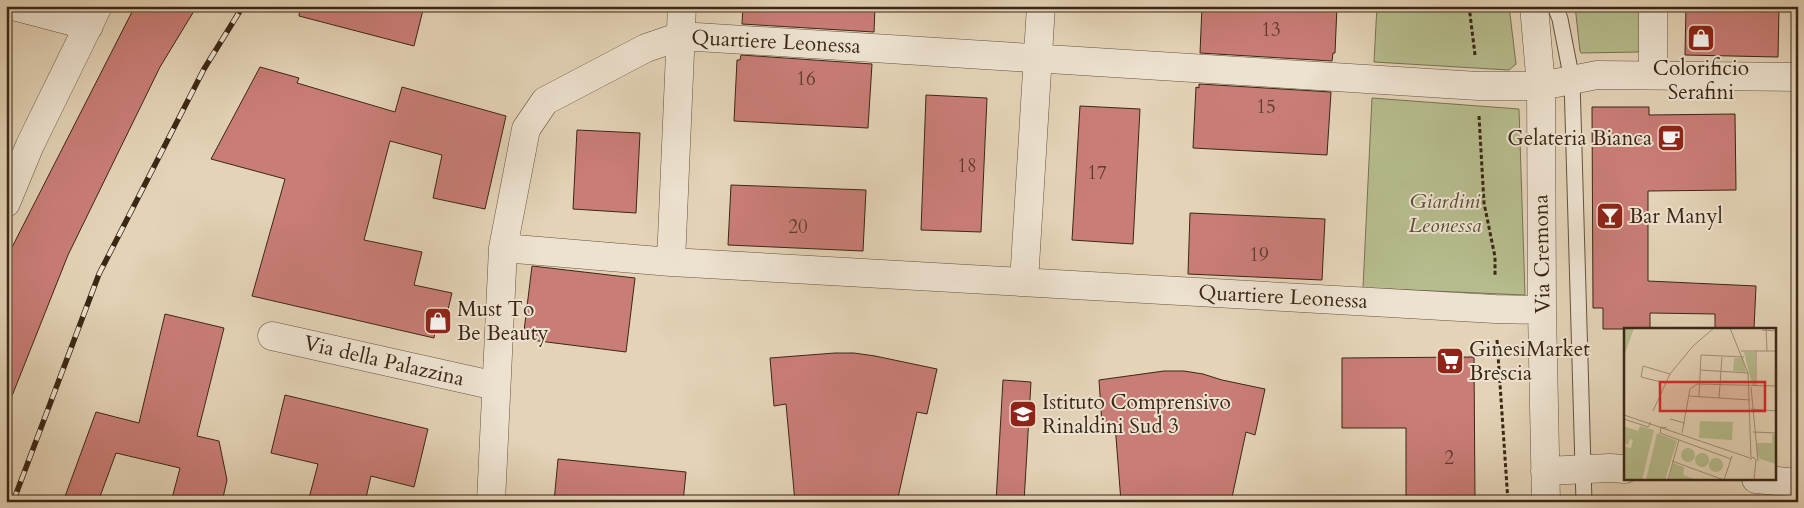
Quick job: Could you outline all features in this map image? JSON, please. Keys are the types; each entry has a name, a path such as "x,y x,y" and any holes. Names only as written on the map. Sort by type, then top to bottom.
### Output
{"street":[{"path":"6,203 30,145 93,16 13,6"},
{"path":"681,36 682,6"},
{"path":"1024,282 1041,6"},
{"name":"Via Cremona","path":"1534,6 1541,86 1542,310 1546,502"},
{"path":"1653,6 1653,75"},
{"name":"Quartiere Leonessa","path":"670,262 681,36 1478,86 1541,86 1597,75 1798,77"},
{"name":"Via della Palazzina","path":"491,502 503,248 526,129 545,101 646,48 681,36"},
{"name":"Quartiere Leonessa","path":"503,248 670,262 1542,310"},
{"name":"Via della Palazzina","path":"272,336 496,386"},
{"path":"1545,470 1624,469"},
{"path":"1766,480 1798,483"}],"lane":[{"path":"1555,6 1560,19 1572,80 1584,502"}],"path":[{"path":"1469,6 1478,86 1484,203 1495,258 1495,308 1508,502"}],"green space":[{"path":"1377,6 1509,6 1516,64 1509,70 1374,62"},
{"path":"1575,6 1640,6 1640,50 1638,52 1581,53"},
{"name":"Giardini Leonessa","path":"1372,98 1519,109 1525,295 1363,288"}],"building":[{"path":"135,6 197,6 160,67 68,255 8,406 6,406 6,259"},
{"path":"300,6 424,6 414,46 299,16"},
{"path":"743,6 875,6 874,32 742,24"},
{"path":"1202,6 1337,6 1335,53 1333,53 1332,61 1200,53"},
{"path":"1686,6 1779,6 1778,57 1685,55"},
{"path":"741,55 872,64 868,128 734,121 737,60 740,60"},
{"path":"260,67 299,78 297,83 395,112 402,87 506,116 485,209 433,198 442,155 390,141 364,240 422,252 414,285 452,293 442,334 435,332 434,338 252,296 285,179 211,159"},
{"path":"1199,84 1331,92 1327,155 1193,148 1196,87 1199,88"},
{"path":"926,95 987,98 981,232 921,230"},
{"path":"1080,106 1140,109 1133,244 1072,240"},
{"path":"1592,107 1649,107 1649,115 1735,114 1736,190 1648,191 1648,281 1756,286 1754,328 1715,328 1715,314 1650,313 1650,328 1603,329 1603,308 1593,308"},
{"path":"577,130 640,133 636,213 573,209"},
{"path":"731,185 866,190 863,251 728,245"},
{"path":"1190,213 1325,219 1322,280 1188,274"},
{"path":"532,266 635,278 626,352 523,339"},
{"path":"165,314 224,328 197,436 219,441 227,480 222,502 171,502 180,468 116,453 98,502 63,502 96,412 139,423"},
{"path":"835,353 875,356 937,369 927,414 917,412 897,502 795,502 786,404 774,406 770,358"},
{"path":"1474,357 1475,502 1406,502 1406,428 1342,428 1342,358"},
{"path":"1164,371 1184,371 1203,374 1265,389 1255,435 1246,432 1231,502 1121,502 1115,424 1102,425 1099,380"},
{"path":"1003,380 1031,382 1024,502 996,502"},
{"path":"285,395 428,429 414,487 371,476 365,502 308,502 318,464 271,453"},
{"path":"558,459 686,472 683,502 554,502"}],"railway":[{"path":"13,502 99,274 204,69 243,6"}],"place":[{"name":"Colorificio Serafini","path":"1701,38"},
{"name":"Gelateria Bianca","path":"1671,138"},
{"name":"Bar Manyl","path":"1610,216"},
{"name":"Must To Be Beauty","path":"438,321"},
{"name":"GinesiMarket Brescia","path":"1450,361"},
{"name":"Istituto Comprensivo Rinaldini Sud 3","path":"1023,414"}]}
